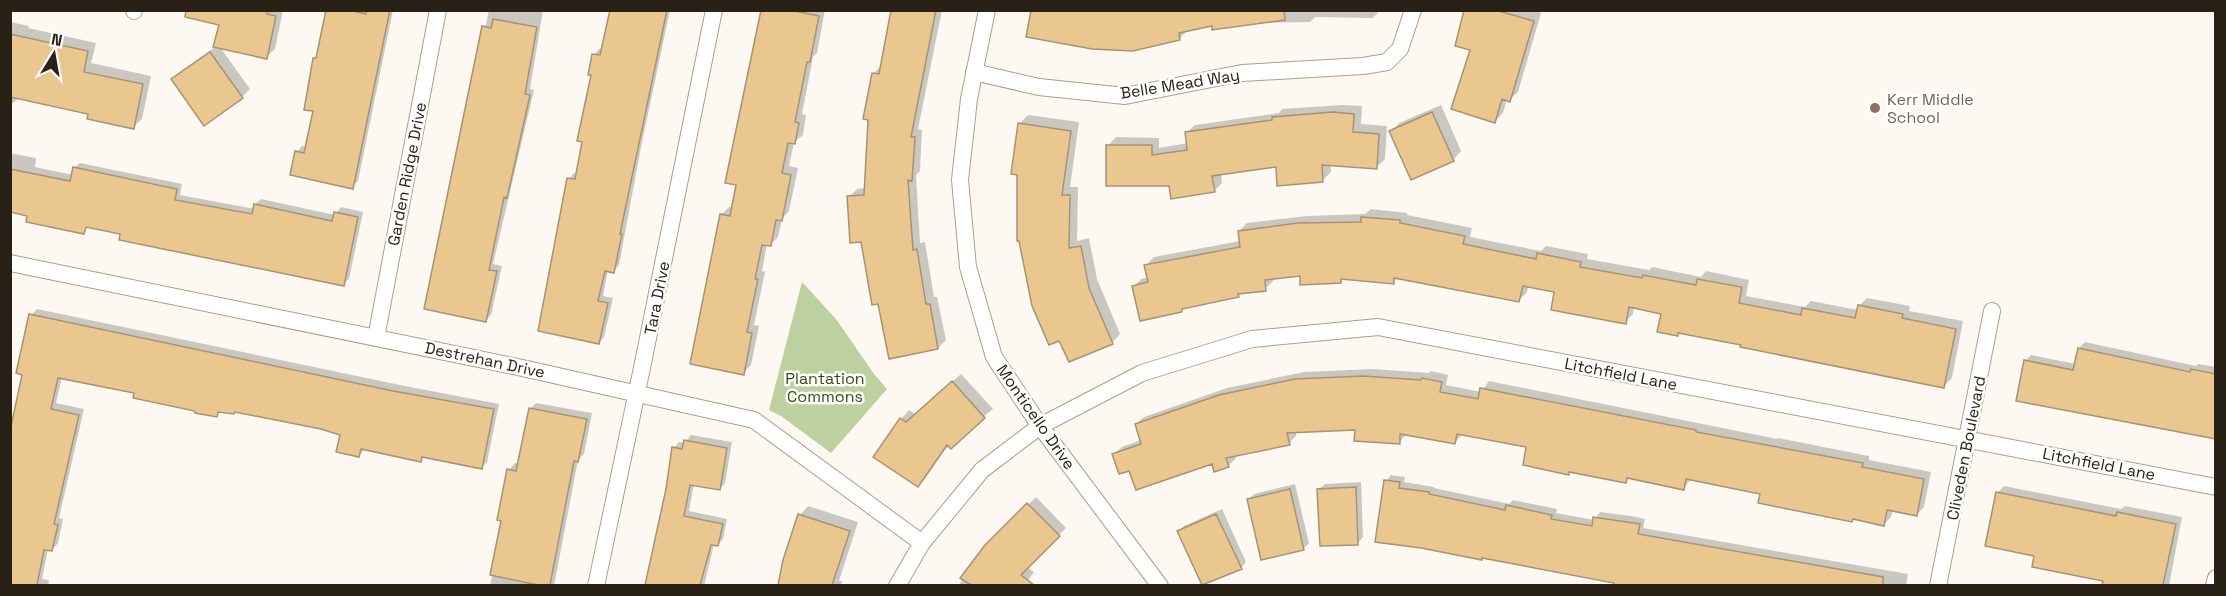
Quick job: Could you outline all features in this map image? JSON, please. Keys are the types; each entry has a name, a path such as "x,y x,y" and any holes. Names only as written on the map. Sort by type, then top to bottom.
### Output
{"street":[{"name":"Garden Ridge Drive","path":"376,338 438,10"},
{"name":"Tara Drive","path":"596,585 714,10"},
{"name":"Monticello Drive","path":"987,10 969,99 960,180 968,267 994,357 1040,426 1160,585"},
{"name":"Belle Mead Way","path":"974,72 1039,87 1125,96 1242,73 1363,66 1388,62 1400,50 1413,10"},
{"name":"Destrehan Drive","path":"10,263 376,338 754,420 922,543"},
{"name":"Cliveden Boulevard","path":"1938,585 1992,311"},
{"name":"Litchfield Lane","path":"897,585 922,543 981,470 1040,426 1142,373 1251,339 1378,327 2216,487"},
{"path":"2214,585 2216,578"}],"green space":[{"name":"Plantation Commons","path":"802,282 836,319 887,389 831,453 781,416 769,410"}],"building":[{"path":"186,10 268,10 267,14 276,16 267,59 213,47 219,25 185,17"},
{"path":"326,10 348,10 366,14 367,10 390,10 353,189 290,175 295,151 304,153 313,111 304,110 313,58 316,58"},
{"path":"610,10 667,10 620,234 622,234 614,273 605,271 598,301 608,303 599,344 538,331 567,178 575,179 582,142 577,141 591,75 588,75 592,54 600,55"},
{"path":"761,10 790,10 819,16 795,122 799,123 795,144 788,143 782,173 791,175 782,221 776,220 771,246 762,245 755,279 758,279 747,332 752,333 744,375 690,364 720,214 730,216 736,185 725,183"},
{"path":"891,10 936,10 911,137 915,137 912,181 908,180 913,250 917,249 926,304 930,304 938,349 889,359 878,304 872,305 861,242 850,243 847,196 864,195 868,120 863,119 872,73 879,74"},
{"path":"1031,10 1284,10 1285,20 1212,30 1212,26 1179,33 1180,40 1133,51 1092,49 1026,37"},
{"path":"1464,10 1495,10 1534,21 1510,102 1502,99 1495,123 1451,109 1470,50 1455,46"},
{"path":"493,19 537,27 525,94 530,95 507,198 504,197 489,270 497,271 486,322 424,309 482,26 491,28"},
{"path":"10,34 88,51 84,72 143,84 134,129 87,119 88,114 10,97"},
{"path":"210,52 243,98 204,126 171,79"},
{"path":"1333,112 1354,114 1353,132 1379,134 1377,169 1322,165 1323,182 1277,186 1276,167 1212,176 1215,192 1171,199 1169,186 1106,186 1106,145 1152,145 1152,155 1187,150 1185,132 1272,120 1272,117"},
{"path":"1432,112 1454,161 1411,180 1389,131"},
{"path":"1018,123 1071,131 1062,195 1070,195 1069,248 1081,246 1089,288 1113,344 1069,362 1059,341 1049,345 1032,306 1019,241 1017,241 1017,175 1011,174"},
{"path":"73,167 177,189 175,200 252,214 254,204 332,221 334,212 358,217 344,286 119,240 120,234 86,227 84,234 26,222 27,216 10,212 10,169 70,181"},
{"path":"1361,217 1400,220 1400,223 1465,236 1463,244 1536,259 1537,253 1581,262 1580,267 1642,278 1643,275 1696,285 1697,279 1742,287 1739,303 1801,315 1802,308 1855,318 1858,305 1903,314 1902,318 1956,329 1944,388 1740,347 1741,345 1678,333 1678,336 1657,332 1661,314 1629,307 1626,324 1551,310 1554,292 1523,286 1519,302 1394,278 1394,284 1341,279 1341,283 1300,285 1300,276 1265,280 1266,291 1238,294 1239,297 1140,321 1132,286 1148,282 1144,265 1240,247 1238,231 1298,223 1361,222"},
{"path":"29,314 393,391 494,409 482,469 422,457 421,462 361,449 359,457 336,452 340,435 321,429 235,412 234,414 218,412 217,417 195,413 195,411 133,398 134,393 58,378 51,409 79,415 54,524 58,525 52,551 44,550 37,585 10,585 10,431 22,375 16,373"},
{"path":"2078,348 2190,372 2191,369 2216,374 2216,439 2016,401 2024,360 2073,370"},
{"path":"1363,376 1421,380 1422,378 1442,382 1440,392 1478,399 1480,388 1863,463 1862,467 1924,479 1917,516 1887,510 1884,526 1853,519 1852,522 1758,503 1760,494 1686,479 1684,490 1627,478 1626,483 1569,472 1569,475 1523,465 1526,447 1457,434 1455,444 1400,434 1400,444 1354,441 1355,430 1287,433 1290,445 1226,458 1229,467 1214,472 1212,464 1136,490 1129,471 1119,474 1112,454 1141,444 1135,424 1219,395 1295,379"},
{"path":"952,381 985,418 951,449 947,445 918,487 873,457 900,418 906,422"},
{"path":"529,408 587,419 578,462 574,461 550,585 538,585 490,575 501,521 497,520 507,469 516,471"},
{"path":"684,440 727,448 720,490 690,485 684,516 723,524 718,546 711,545 700,585 645,585 666,489 672,447 682,449"},
{"path":"1384,480 1400,482 1399,488 1429,492 1429,494 1505,510 1506,505 1552,515 1551,519 1592,526 1593,517 1640,524 1638,534 1883,577 1883,585 1614,585 1614,583 1482,558 1482,560 1375,542"},
{"path":"1356,487 1358,545 1320,546 1317,489"},
{"path":"1290,489 1304,550 1261,560 1247,499"},
{"path":"1996,492 2116,516 2117,512 2176,524 2163,585 2102,585 2103,581 2032,567 2034,556 1985,546"},
{"path":"1027,503 1060,536 1021,575 1034,585 971,585 960,578 985,545"},
{"path":"798,514 850,531 832,585 778,585 783,560"},
{"path":"1216,514 1242,569 1202,585 1177,531"}],"place":[{"name":"Kerr Middle School","path":"1875,108"}]}
